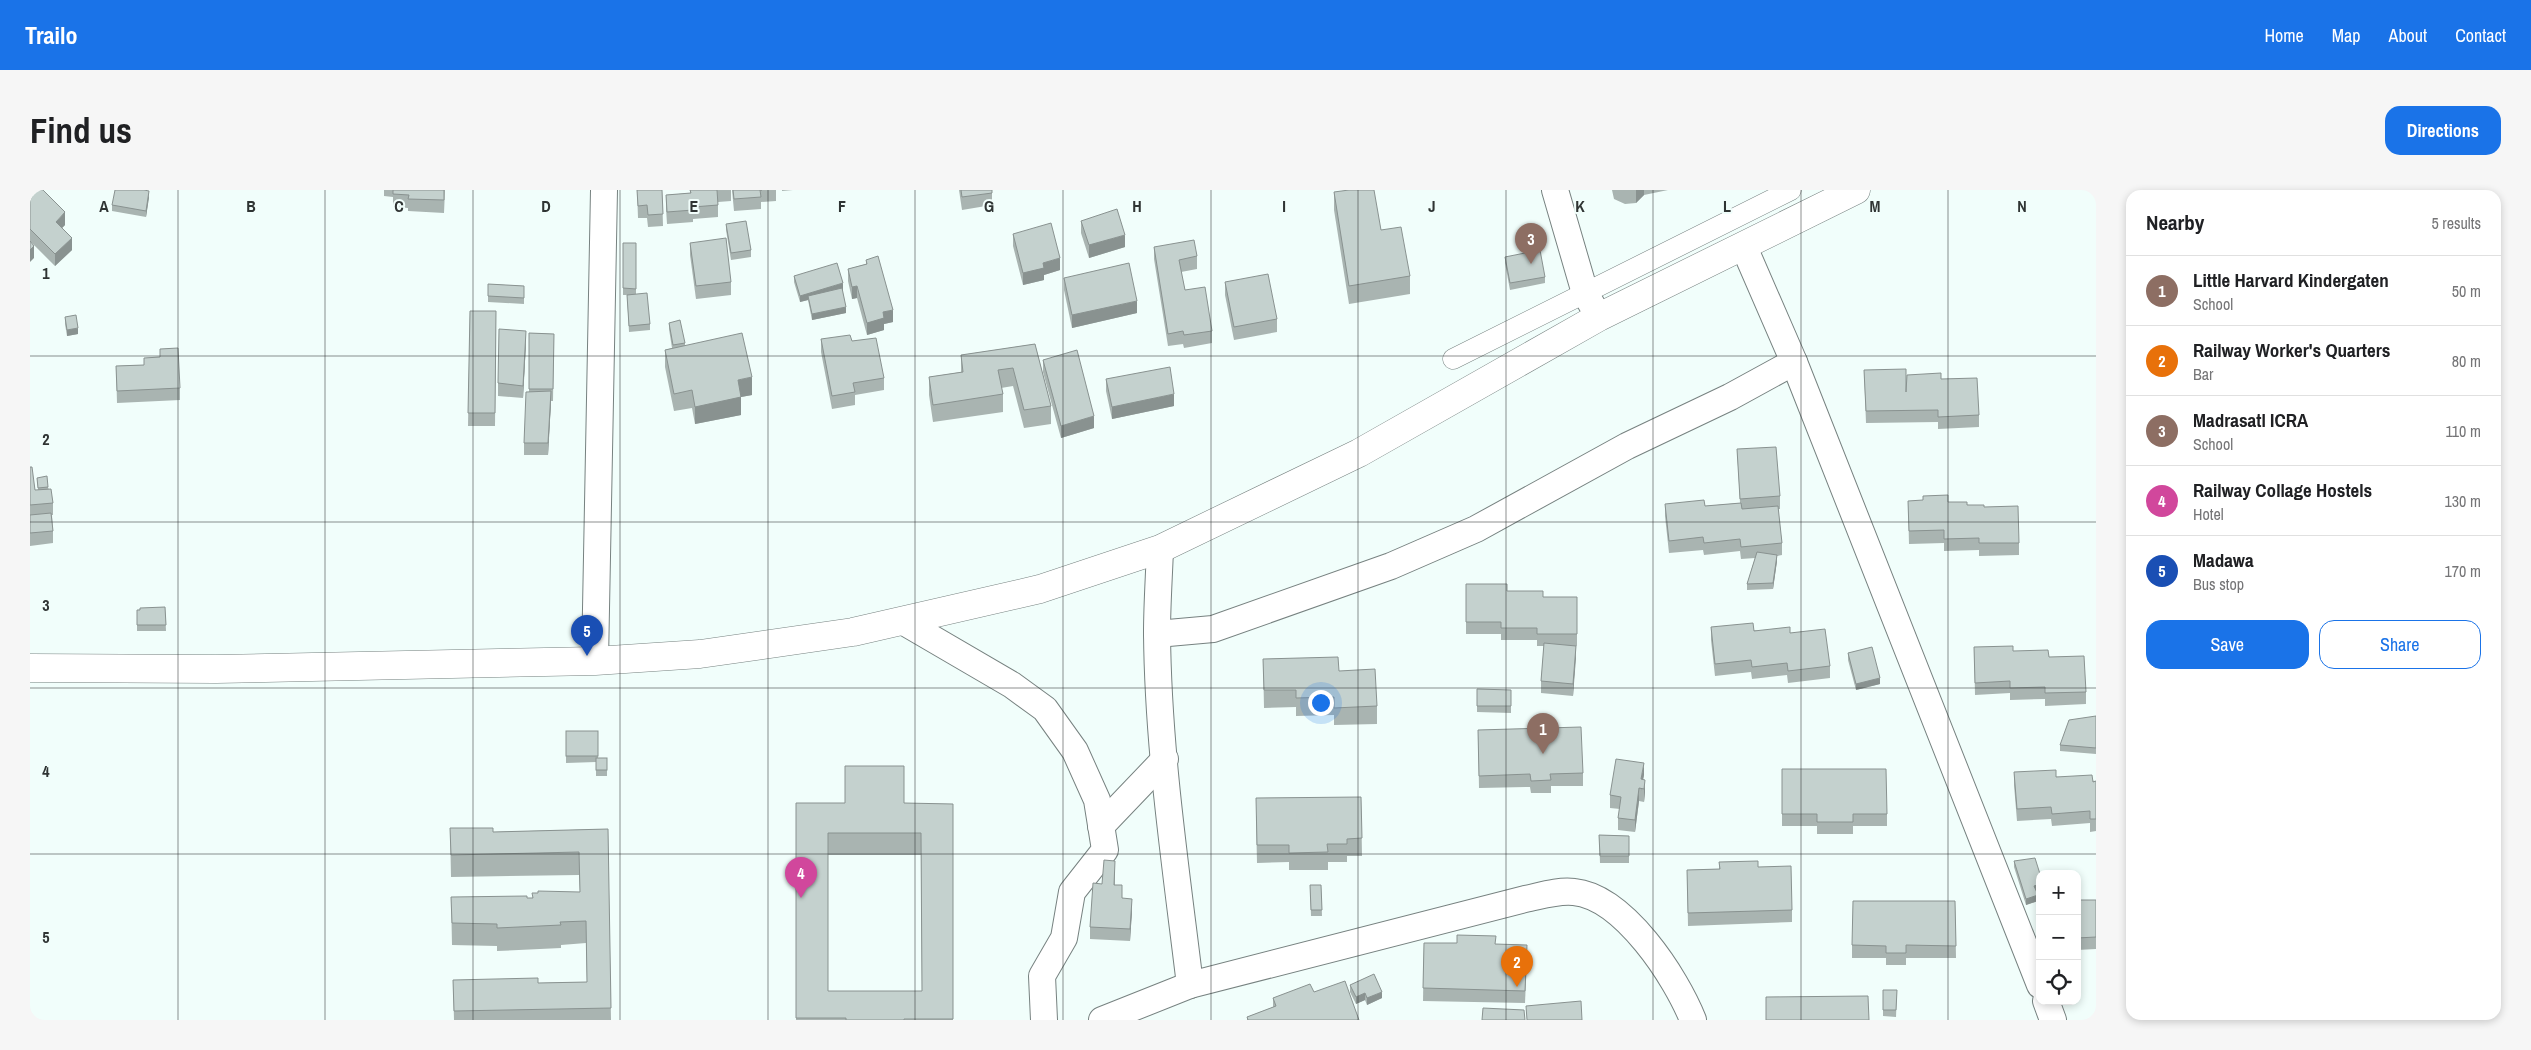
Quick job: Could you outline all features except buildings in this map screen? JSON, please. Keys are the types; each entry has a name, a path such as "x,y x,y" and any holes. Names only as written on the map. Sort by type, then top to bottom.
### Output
{"street":[{"path":"595,661 604,190"},
{"path":"1555,190 1585,293 1599,317"},
{"path":"1453,359 1791,190"},
{"path":"30,668 216,669 595,661 700,654 773,645 904,622 1040,589 1160,549 1359,454 1599,317 1856,190"},
{"path":"1744,247 1794,362 2036,975"},
{"path":"1157,634 1213,629 1391,566 1476,529 1627,446 1730,397 1794,362"},
{"path":"1160,549 1157,634 1165,759 1190,985"},
{"path":"904,622 1012,686 1045,709 1075,751 1097,800 1105,850 1072,892 1064,938 1042,976 1044,1020"},
{"path":"1101,826 1165,759"},
{"path":"1102,1020 1190,985 1525,899 1574,892 1605,904 1621,915 1635,930 1686,1004 1692,1020"},
{"path":"2047,1005 2053,1020"}],"place":[{"name":"Madrasatl ICRA","path":"1531,264"},
{"name":"Madawa","path":"587,656"},
{"name":"Little Harvard Kindergaten","path":"1543,754"},
{"name":"Railway Collage Hostels","path":"801,898"},
{"name":"Railway Worker's Quarters","path":"1517,987"}]}
